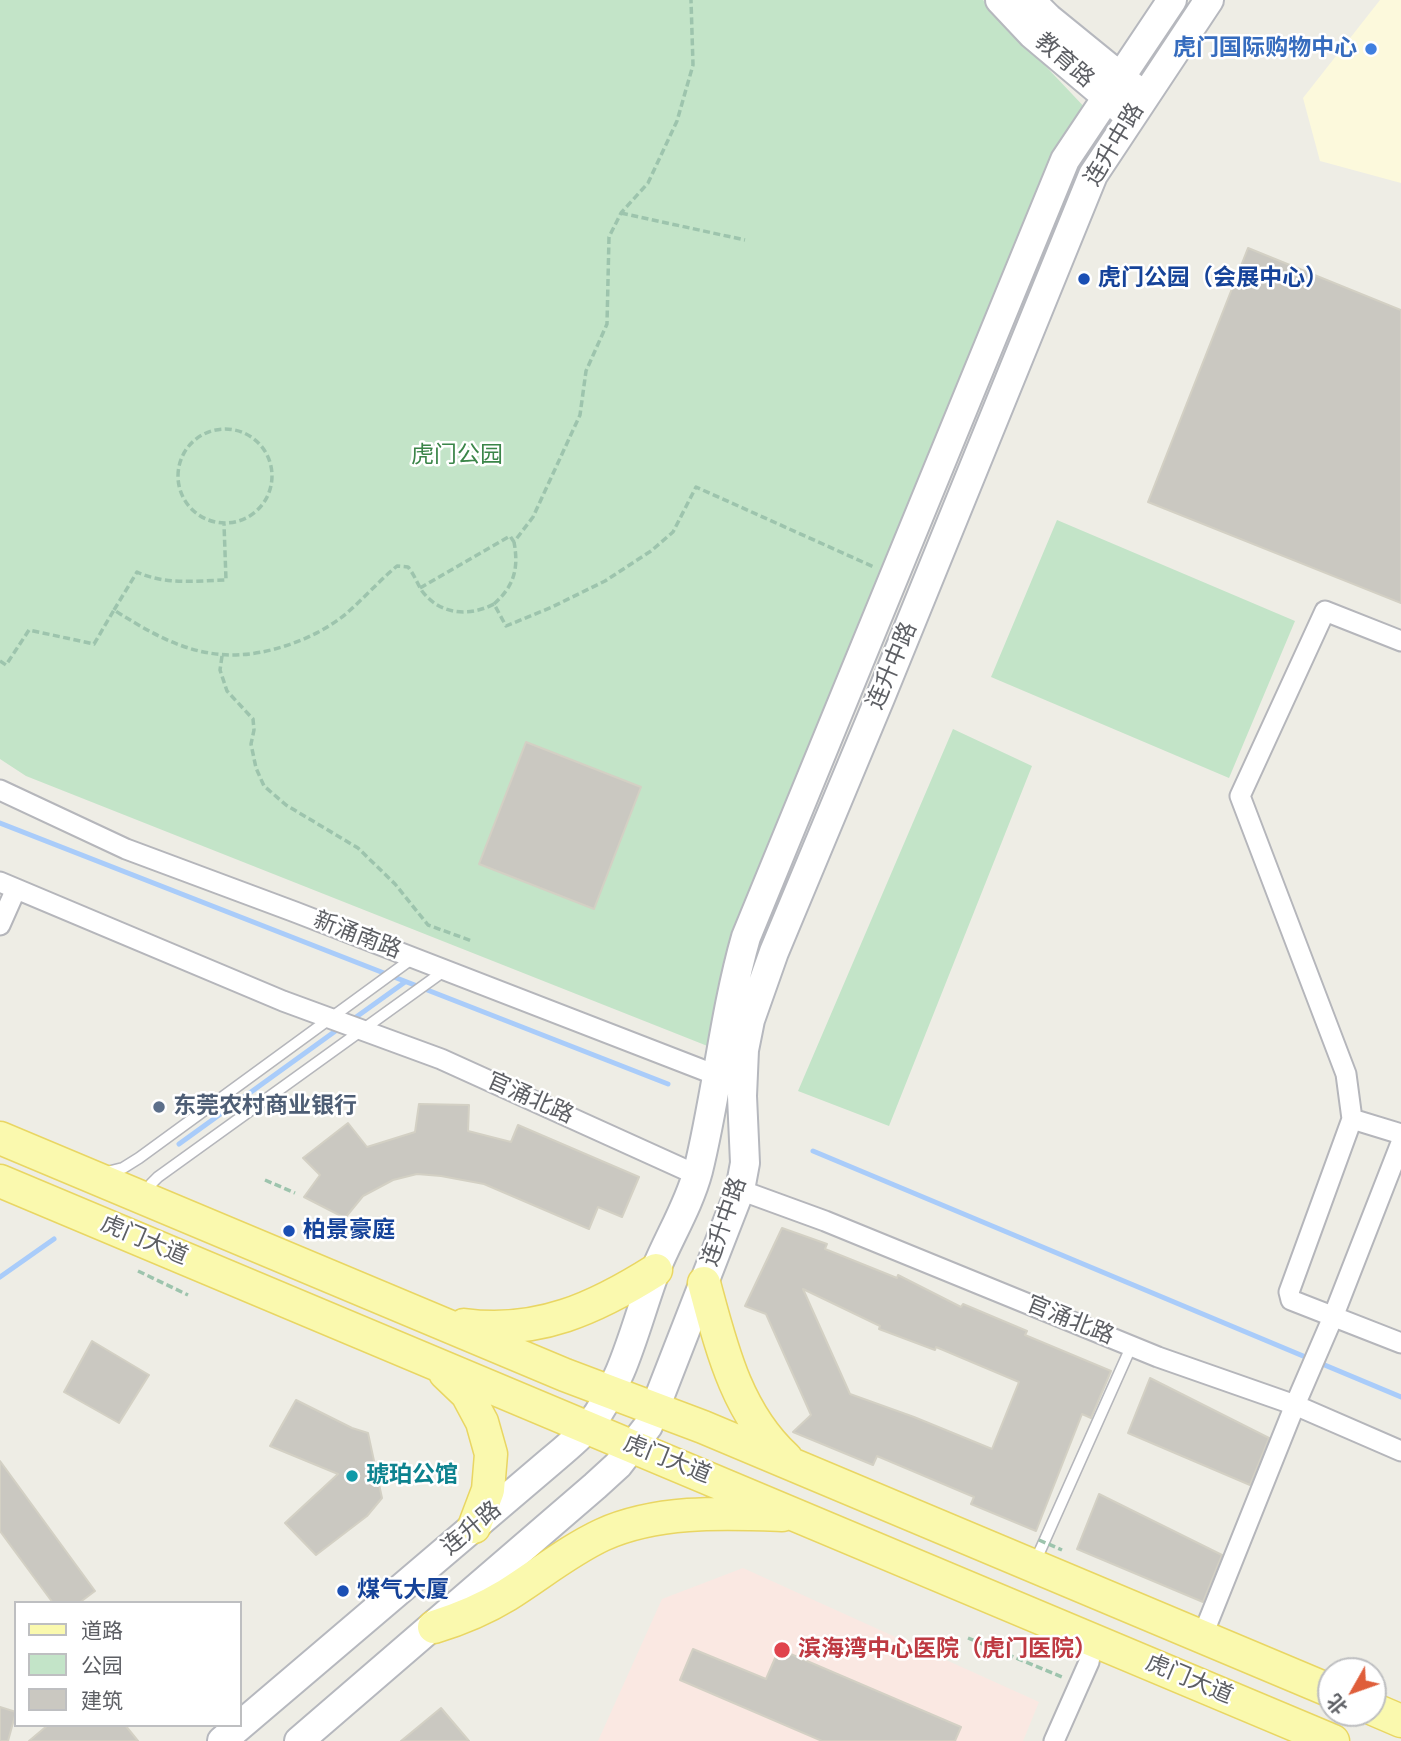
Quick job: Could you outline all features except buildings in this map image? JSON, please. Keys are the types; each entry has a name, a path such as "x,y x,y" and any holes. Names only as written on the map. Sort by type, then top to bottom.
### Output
{"main road":[{"name":"教育路","path":"1000,0 1032,34 1138,106"},
{"name":"教育路","path":"1030,0 1113,87"},
{"name":"连升中路","path":"630,1349 656,1270 697,1175 734,978 746,937 1065,160 1172,0"},
{"name":"连升中路","path":"673,1364 740,1190 745,1163 742,1096 744,1050 750,1020 774,952 1093,175 1209,0"},
{"name":"虎门大道","path":"0,1138 611,1392 795,1465 1036,1553 1202,1637 1317,1685"},
{"name":"虎门大道","path":"0,1181 587,1428 804,1516 1333,1741"},
{"path":"436,1321 482,1327 528,1324 571,1315 612,1297 656,1270"},
{"path":"704,1283 719,1338 742,1399 767,1440 795,1465"},
{"name":"连升路","path":"242,1724 587,1428 611,1392 630,1349"},
{"path":"433,1363 467,1394 482,1422 491,1454 488,1490 474,1527"},
{"name":"连升路","path":"299,1741 595,1486 634,1447 656,1409 673,1364"},
{"path":"434,1627 471,1615 508,1594 553,1562 604,1534 642,1522 684,1515 804,1516"},
{"name":"连升路","path":"222,1741 238,1727"}],"street":[{"path":"1401,641 1325,611 1240,796 1346,1074 1352,1119 1289,1292 1291,1300 1401,1343"},
{"name":"新涌南路","path":"0,790 126,849 407,963 716,1075"},
{"path":"0,925 8,886 330,1019"},
{"name":"官涌北路","path":"330,1019 441,1059 697,1175"},
{"path":"1352,1119 1401,1134"},
{"path":"1202,1637 1401,1143"},
{"name":"官涌北路","path":"740,1190 825,1221 1131,1346 1299,1396 1401,1451"},
{"path":"1054,1741 1089,1662 1093,1639"}],"lane":[{"path":"85,1174 123,1168 407,963"},
{"path":"158,1204 150,1190 151,1184 158,1177 438,975"},
{"path":"1036,1553 1131,1346"}],"path":[{"path":"514,542 533,517 580,415 586,372 607,324 610,303 607,264 609,237 621,213 648,183 677,121 693,65 691,0"},
{"path":"621,213 745,240"},
{"path":"215,429 245,433 257,441 269,460 272,483 267,497 258,509 246,518 224,523 200,515 188,504 180,489 178,473 182,457 190,444 215,429"},
{"path":"494,604 506,626 605,581 673,532 696,486 876,568"},
{"path":"0,661 6,664 29,629 94,644 137,572 152,579 183,582 226,580 224,523"},
{"path":"114,610 185,647 222,656 262,653 306,639 345,615 397,566 408,567 420,588 430,600 449,611 467,613 484,610 508,589 515,575 517,558 514,542 510,536 420,588"},
{"path":"222,656 220,670 227,691 253,719 251,744 256,768 264,786 286,805 358,848 395,884 428,925 472,942"},
{"path":"265,1180 295,1193"},
{"path":"138,1271 188,1296"},
{"path":"1036,1553 1062,1550"},
{"path":"968,1638 1062,1677"}],"shaded area":[{"name":"虎门国际购物中心","path":"1380,0 1401,0 1401,183 1320,161 1303,98"},
{"name":"滨海湾中心医院（虎门医院）","path":"743,1568 1039,1702 1023,1741 598,1741 662,1599"}],"green space":[{"name":"虎门公园","path":"0,0 983,0 1090,113 710,1047 26,776 0,759"},
{"path":"1057,520 1295,621 1229,778 991,677"},
{"path":"953,729 1032,766 889,1126 798,1091"}],"waterway":[{"path":"0,823 668,1084"},
{"path":"352,1020 405,982"},
{"path":"179,1144 341,1027"},
{"path":"813,1151 1401,1397"},
{"path":"0,1277 54,1239"}],"place":[{"name":"虎门国际购物中心","path":"1371,49"},
{"name":"虎门公园（会展中心）","path":"1084,279"},
{"name":"东莞农村商业银行","path":"159,1107"},
{"name":"柏景豪庭","path":"289,1231"},
{"name":"琥珀公馆","path":"352,1476"},
{"name":"煤气大厦","path":"343,1591"},
{"name":"滨海湾中心医院（虎门医院）","path":"782,1650"}]}
